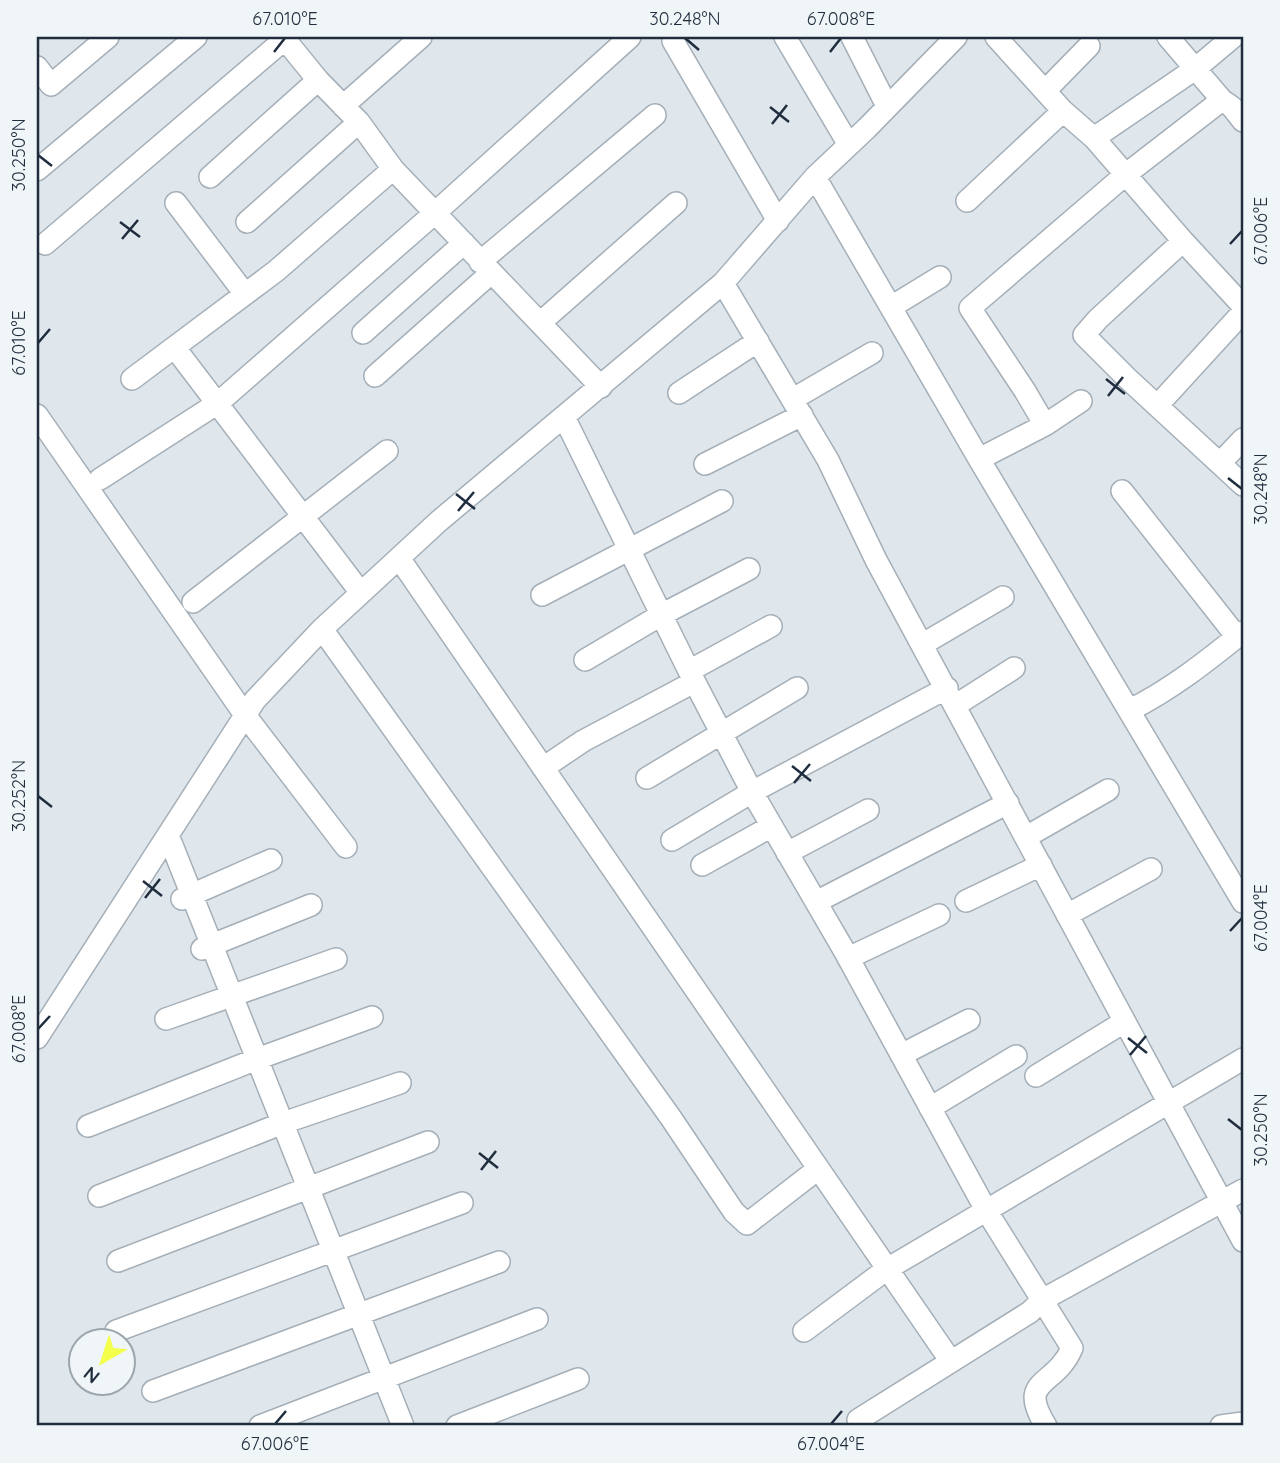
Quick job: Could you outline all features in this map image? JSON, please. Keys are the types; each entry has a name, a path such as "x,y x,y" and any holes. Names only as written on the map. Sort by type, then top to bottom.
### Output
{"street":[{"path":"37,67 51,85 108,37"},
{"path":"37,170 196,37"},
{"path":"343,106 421,37"},
{"path":"100,479 218,403 630,37"},
{"path":"785,37 849,145"},
{"path":"852,37 887,106"},
{"path":"37,1038 255,700 321,629 439,521 723,283 815,177 956,37"},
{"path":"996,37 1063,111 1094,138 1243,306"},
{"path":"1167,37 1243,121"},
{"path":"1094,138 1195,69 1233,37"},
{"path":"45,244 284,38 318,80 359,122 393,169 601,387"},
{"path":"673,41 778,221"},
{"path":"1045,91 1089,46"},
{"path":"210,177 318,80"},
{"path":"1045,425 970,308 1125,175 1222,100"},
{"path":"967,201 1063,111"},
{"path":"375,376 485,268 655,115"},
{"path":"247,222 359,122"},
{"path":"132,379 276,271 393,169"},
{"path":"815,177 979,459 1243,902"},
{"path":"176,203 245,294"},
{"path":"540,323 676,203"},
{"path":"1184,241 1084,335 1243,485"},
{"path":"363,332 464,243"},
{"path":"891,307 940,277"},
{"path":"723,283 828,460 876,560 1243,1241"},
{"path":"1157,406 1243,312"},
{"path":"679,393 758,341"},
{"path":"174,348 361,593"},
{"path":"705,464 798,407 872,353"},
{"path":"979,459 1045,425 1081,401"},
{"path":"37,415 245,715 346,847"},
{"path":"565,417 661,615 752,792 817,902 986,1210 1072,1348 1067,1359 1037,1388 1033,1397 1036,1410 1046,1426"},
{"path":"1221,462 1243,439"},
{"path":"192,601 387,451"},
{"path":"1122,491 1240,635 1171,688 1130,710"},
{"path":"542,595 722,501"},
{"path":"399,558 950,1360"},
{"path":"585,660 661,615 749,569"},
{"path":"923,644 1003,597"},
{"path":"543,768 771,626"},
{"path":"321,629 671,1118 734,1212 747,1224 818,1169"},
{"path":"672,840 752,792 1014,668"},
{"path":"647,778 797,688"},
{"path":"1026,837 1108,790"},
{"path":"817,902 1008,803"},
{"path":"788,853 867,810"},
{"path":"702,864 772,827"},
{"path":"165,841 379,1380 403,1426"},
{"path":"187,897 271,860"},
{"path":"966,901 1041,865"},
{"path":"1067,915 1151,869"},
{"path":"207,947 311,905"},
{"path":"848,958 939,915"},
{"path":"166,1019 336,959"},
{"path":"88,1126 372,1017"},
{"path":"901,1055 969,1020"},
{"path":"1036,1076 1124,1021"},
{"path":"930,1108 1016,1056"},
{"path":"804,1331 887,1269 1243,1059"},
{"path":"99,1196 278,1125 400,1083"},
{"path":"118,1261 428,1142"},
{"path":"858,1420 1030,1312 1042,1300 1243,1191"},
{"path":"131,1326 462,1203"},
{"path":"153,1391 499,1262"},
{"path":"260,1426 537,1319"},
{"path":"457,1426 578,1379"},
{"path":"379,1380 391,1426"},
{"path":"1221,1426 1243,1423"}]}
